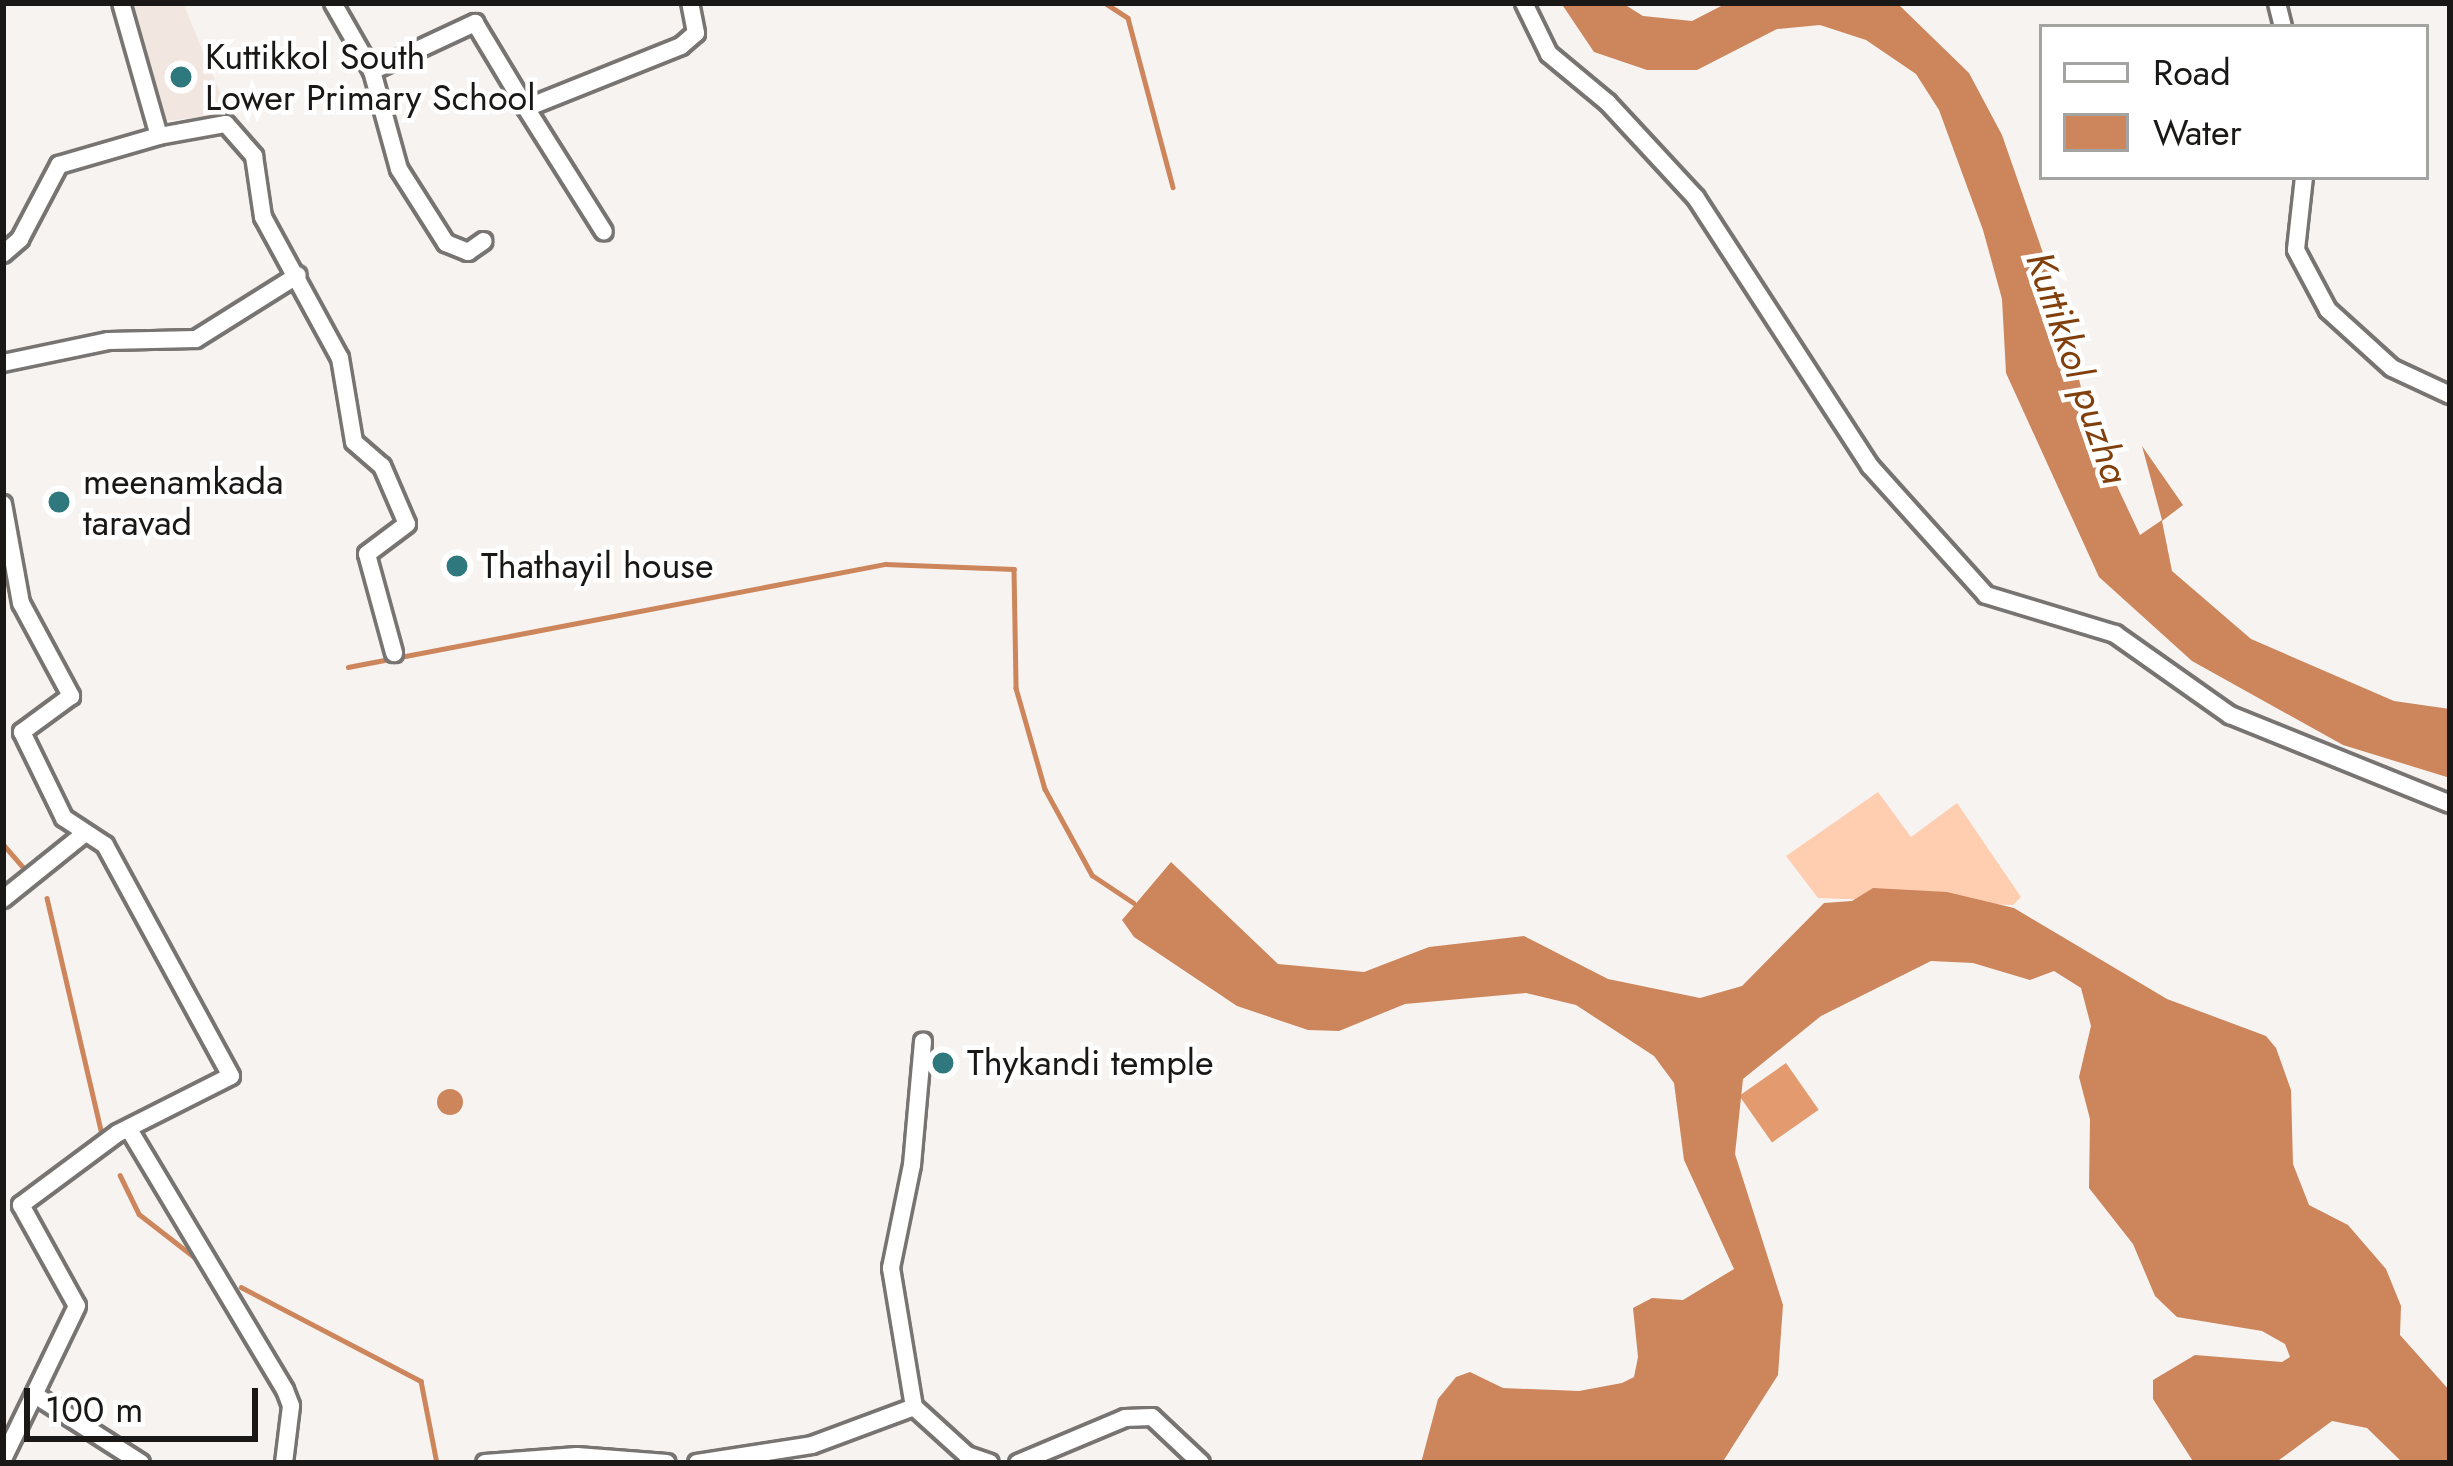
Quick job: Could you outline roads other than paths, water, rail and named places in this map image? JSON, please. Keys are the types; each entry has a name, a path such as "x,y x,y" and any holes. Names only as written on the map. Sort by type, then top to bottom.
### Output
{"street":[{"path":"121,3 159,136"},
{"path":"333,3 372,71 399,169 446,243 468,252 484,241"},
{"path":"463,3 604,232"},
{"path":"526,108 681,46 696,33 690,3"},
{"path":"1524,3 1549,54 1608,103 1696,198 1870,466 1986,595 2115,634 2230,716 2450,804"},
{"path":"372,71 475,22"},
{"path":"3,254 20,239 58,165 159,136 226,124 241,137 254,156 263,217 340,358 354,442 382,466 406,524 367,554 394,653"},
{"path":"2304,180 2296,250 2328,310 2392,368 2450,394"},
{"path":"3,363 108,341 196,339 298,274"},
{"path":"3,505 21,603 70,696 22,732 64,818 105,845 232,1076 130,1131 21,1205 77,1306 3,1459"},
{"path":"3,899 85,833"},
{"path":"923,1041 912,1165 891,1268 914,1407 967,1455 989,1463"},
{"path":"130,1131 285,1390 291,1406 284,1463"},
{"path":"34,1395 141,1463"},
{"path":"697,1463 812,1445 914,1407"},
{"path":"1018,1463 1125,1418 1152,1417 1201,1463"},
{"path":"484,1463 577,1456 667,1463"}],"water":[{"path":"1561,3 1622,3 1643,16 1692,21 1727,3 1897,3 1969,73 2002,135 2058,296 2093,435 2140,535 2162,520 2142,446 2183,505 2162,521 2172,571 2251,639 2394,701 2450,709 2450,778 2343,745 2192,661 2099,577 2006,373 2002,299 1983,230 1939,110 1916,74 1866,40 1820,25 1777,29 1697,70 1647,70 1594,52"},
{"path":"1171,862 1278,964 1364,972 1429,947 1524,936 1608,979 1700,998 1742,986 1824,903 1852,901 1873,888 1947,892 2014,908 2167,999 2266,1036 2276,1048 2291,1090 2293,1164 2309,1205 2348,1225 2386,1269 2401,1306 2400,1335 2450,1391 2450,1463 2403,1463 2367,1428 2332,1421 2275,1463 2194,1463 2153,1399 2153,1380 2195,1355 2282,1362 2290,1357 2285,1344 2262,1331 2177,1317 2155,1296 2133,1244 2089,1188 2090,1119 2079,1077 2091,1026 2081,988 2054,971 2030,980 1973,963 1931,961 1821,1016 1743,1079 1735,1154 1783,1305 1778,1375 1722,1463 1421,1463 1438,1399 1456,1377 1470,1372 1503,1388 1579,1391 1622,1383 1634,1377 1638,1357 1633,1308 1652,1298 1683,1300 1734,1269 1684,1160 1674,1083 1654,1056 1576,1005 1526,993 1405,1004 1339,1031 1308,1030 1237,1006 1134,937 1122,920"},
{"path":"450,1089 460,1092 460,1112 450,1115 440,1112 437,1102 440,1092"}],"waterway":[{"path":"1105,3 1128,18 1173,187"},
{"path":"348,667 885,564 1014,569 1016,688 1045,789 1092,875 1134,903"},
{"path":"3,844 24,868"},
{"path":"47,898 103,1139"},
{"path":"120,1175 139,1214 198,1260"},
{"path":"241,1287 421,1381 437,1463"}],"place":[{"name":"Kuttikkol South Lower Primary School","path":"181,77"},
{"name":"meenamkada taravad","path":"59,502"},
{"name":"Thathayil house","path":"457,566"},
{"name":"Thykandi temple","path":"943,1063"}],"water label":[{"name":"Kuttikkol puzha","path":"2077,368"}]}
